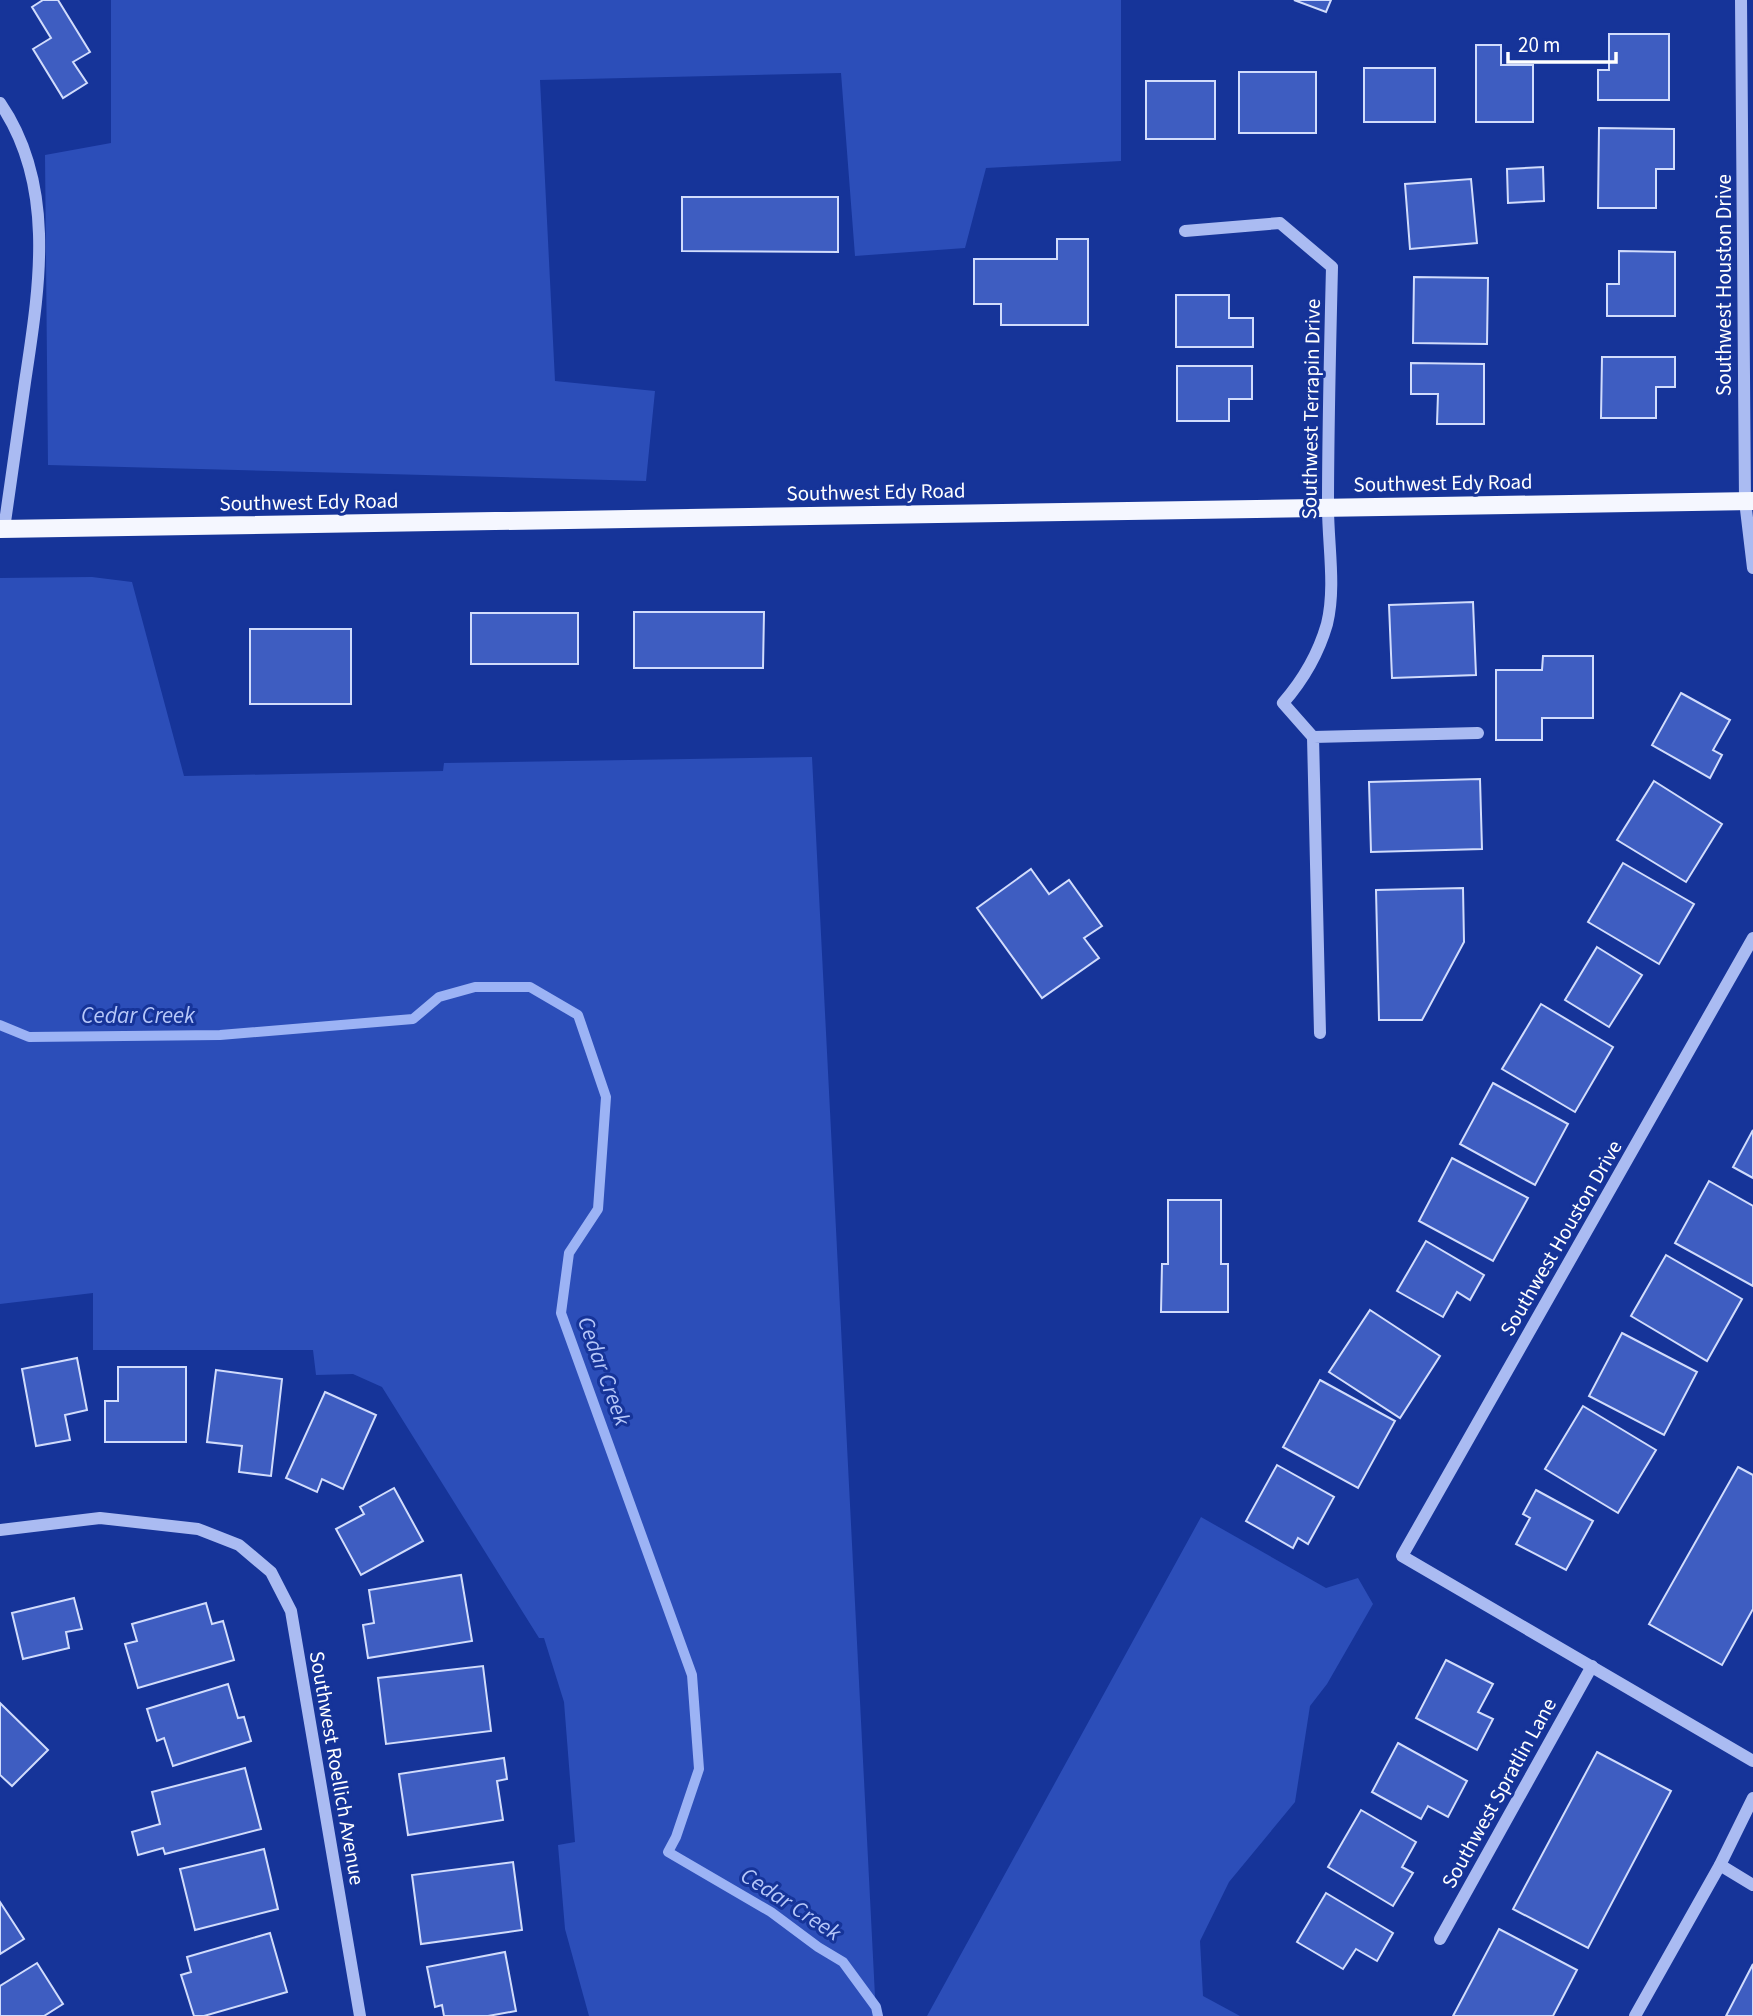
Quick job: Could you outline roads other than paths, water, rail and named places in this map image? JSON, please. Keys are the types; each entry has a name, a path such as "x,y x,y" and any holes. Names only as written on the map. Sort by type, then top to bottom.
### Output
{"main road":[{"name":"Southwest Edy Road","path":"2,529 1749,501"}],"street":[{"name":"Southwest Houston Drive","path":"1741,0 1749,501 1753,568"},
{"path":"0,103 30,165 40,237 36,309 2,529"},
{"name":"Southwest Terrapin Drive","path":"1185,231 1280,223 1332,267 1328,508 1330,582 1327,622 1313,662 1303,680 1283,703 1313,737"},
{"path":"1320,1033 1313,737 1478,733"},
{"name":"Southwest Houston Drive","path":"1592,1666 1402,1556 1753,938"},
{"name":"Southwest Roellich Avenue","path":"0,1530 100,1518 198,1529 239,1545 271,1572 291,1611 360,2016"},
{"path":"1592,1666 1753,1761"},
{"name":"Southwest Spratlin Lane","path":"1440,1939 1592,1666"},
{"path":"1635,2016 1720,1866 1753,1798"},
{"path":"1720,1866 1753,1885"}],"waterway":[{"name":"Cedar Creek","path":"0,1025 29,1037 220,1035 413,1019 439,997 475,987 530,987 578,1015 606,1097 598,1209 569,1253 561,1313 692,1675 699,1769 676,1837 668,1852 771,1912 843,1962 876,2007 878,2016"}]}
